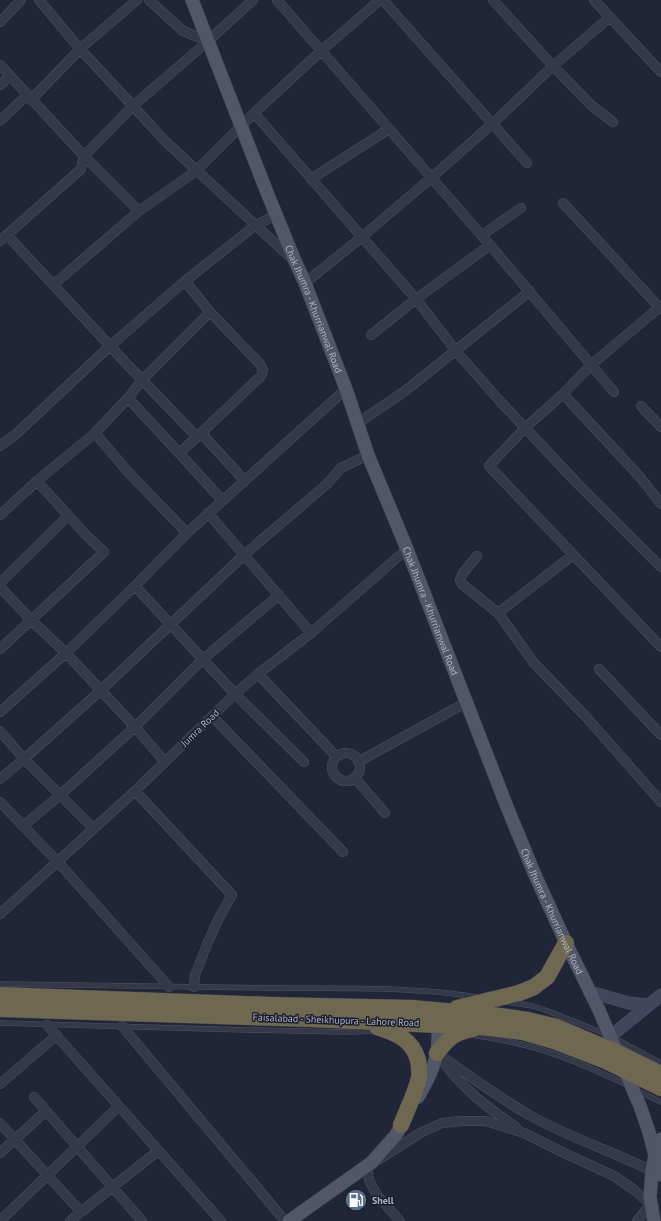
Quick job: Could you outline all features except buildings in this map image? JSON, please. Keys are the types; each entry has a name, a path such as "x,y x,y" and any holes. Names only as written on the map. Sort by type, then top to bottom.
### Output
{"highway":[{"path":"443,1026 489,1000 519,993 534,987 547,978 566,943"},
{"name":"Faisalabad - Sheikhupura - Lahore Road","path":"0,995 272,1005 412,1008 443,1026 500,1016 528,1020 556,1027 616,1052 661,1074"},
{"name":"Faisalabad - Sheikhupura - Lahore Road","path":"0,1009 341,1026 480,1027 523,1032 554,1041 624,1069 661,1088"},
{"path":"341,1026 372,1026 397,1031 412,1047 419,1063 419,1077 401,1125"},
{"path":"443,1026 480,1027"},
{"path":"437,1053 447,1040 443,1026"}],"main road":[{"name":"Chak Jhumra - Khurrianwal Road","path":"192,0 276,215 305,283 346,389 368,455 407,549 507,807 535,875 611,1036 616,1052 649,1132 655,1156 656,1173 650,1197 654,1221"},
{"path":"590,992 629,1003 648,1005"},
{"path":"611,1036 661,995"},
{"path":"289,1221 369,1165 396,1135 421,1092 433,1066 437,1053"},
{"path":"655,1156 661,1139"}],"street":[{"path":"0,22 21,0"},
{"path":"39,0 80,49 164,140 196,172 295,261"},
{"path":"0,120 29,97 80,49 137,0"},
{"path":"149,0 183,31 208,41"},
{"path":"0,241 81,169 84,156 133,106 253,0"},
{"path":"277,0 530,291 614,392"},
{"path":"54,285 139,212 196,172 254,113 321,51 382,0 527,163"},
{"path":"493,0 591,105 614,122"},
{"path":"594,0 661,72"},
{"path":"305,283 431,178 492,124 553,66 610,17"},
{"path":"0,65 84,156 139,212"},
{"path":"0,85 10,76"},
{"path":"254,113 416,299 456,351 525,428 661,567"},
{"path":"311,179 389,129"},
{"path":"563,203 660,307 591,365 563,394 525,428 488,466 661,647"},
{"path":"482,236 521,208"},
{"path":"0,446 14,435 110,346 185,281 256,226 276,215"},
{"path":"7,235 142,380 244,480"},
{"path":"371,334 490,245"},
{"path":"179,453 261,376 263,370 260,364 210,312 185,281"},
{"path":"358,423 405,391 530,291"},
{"path":"0,515 37,481 95,433 128,398 142,380 210,312"},
{"path":"0,712 66,653 208,513 346,389"},
{"path":"563,394 640,477 661,504"},
{"path":"128,398 222,500"},
{"path":"641,406 661,427"},
{"path":"95,433 128,472 187,533"},
{"path":"0,779 100,691 244,555 327,484 341,468 368,455"},
{"path":"0,649 32,621 104,552 68,516 37,481"},
{"path":"208,513 311,633"},
{"path":"0,583 68,516"},
{"name":"Jumra Road","path":"0,913 135,791 235,694 258,674 311,633 407,549"},
{"path":"498,613 573,555"},
{"path":"477,556 463,573 460,580 462,584 498,613 534,663 588,719 661,802"},
{"path":"135,586 235,694 304,762"},
{"path":"0,587 32,621 66,653 135,727 165,762"},
{"path":"23,826 60,796 135,727 203,659 279,595"},
{"path":"599,669 661,735"},
{"path":"258,674 336,756"},
{"path":"358,762 466,702"},
{"path":"212,716 343,852"},
{"path":"0,731 24,759 93,828"},
{"path":"347,753 352,755 358,762 360,769 355,778 344,782 335,777 331,766 336,756 347,753"},
{"path":"355,778 386,813"},
{"path":"135,791 232,895 208,942 195,975 194,987"},
{"path":"0,802 58,862 169,987"},
{"path":"47,1024 221,1221"},
{"path":"122,1026 285,1221"},
{"path":"0,1084 56,1035"},
{"path":"437,1053 452,1074 472,1095 524,1133 614,1176 633,1189 650,1205 654,1221"},
{"path":"437,1053 531,1116 577,1138 636,1162 656,1173"},
{"path":"34,1097 142,1221"},
{"path":"0,1220 119,1106"},
{"path":"0,1153 46,1111"},
{"path":"400,1221 377,1195 369,1180 369,1165 422,1132 442,1123 486,1121 524,1133"},
{"path":"0,1123 81,1212"},
{"path":"70,1221 158,1151"},
{"path":"637,1221 650,1205"}],"lane":[{"path":"0,984 373,989 419,991 465,996 533,1006 545,1010 611,1036 661,1063"},
{"path":"0,1023 122,1026 341,1026"},
{"path":"443,1026 536,1048 579,1063 661,1102"}],"place":[{"name":"Shell","path":"356,1200"}]}
